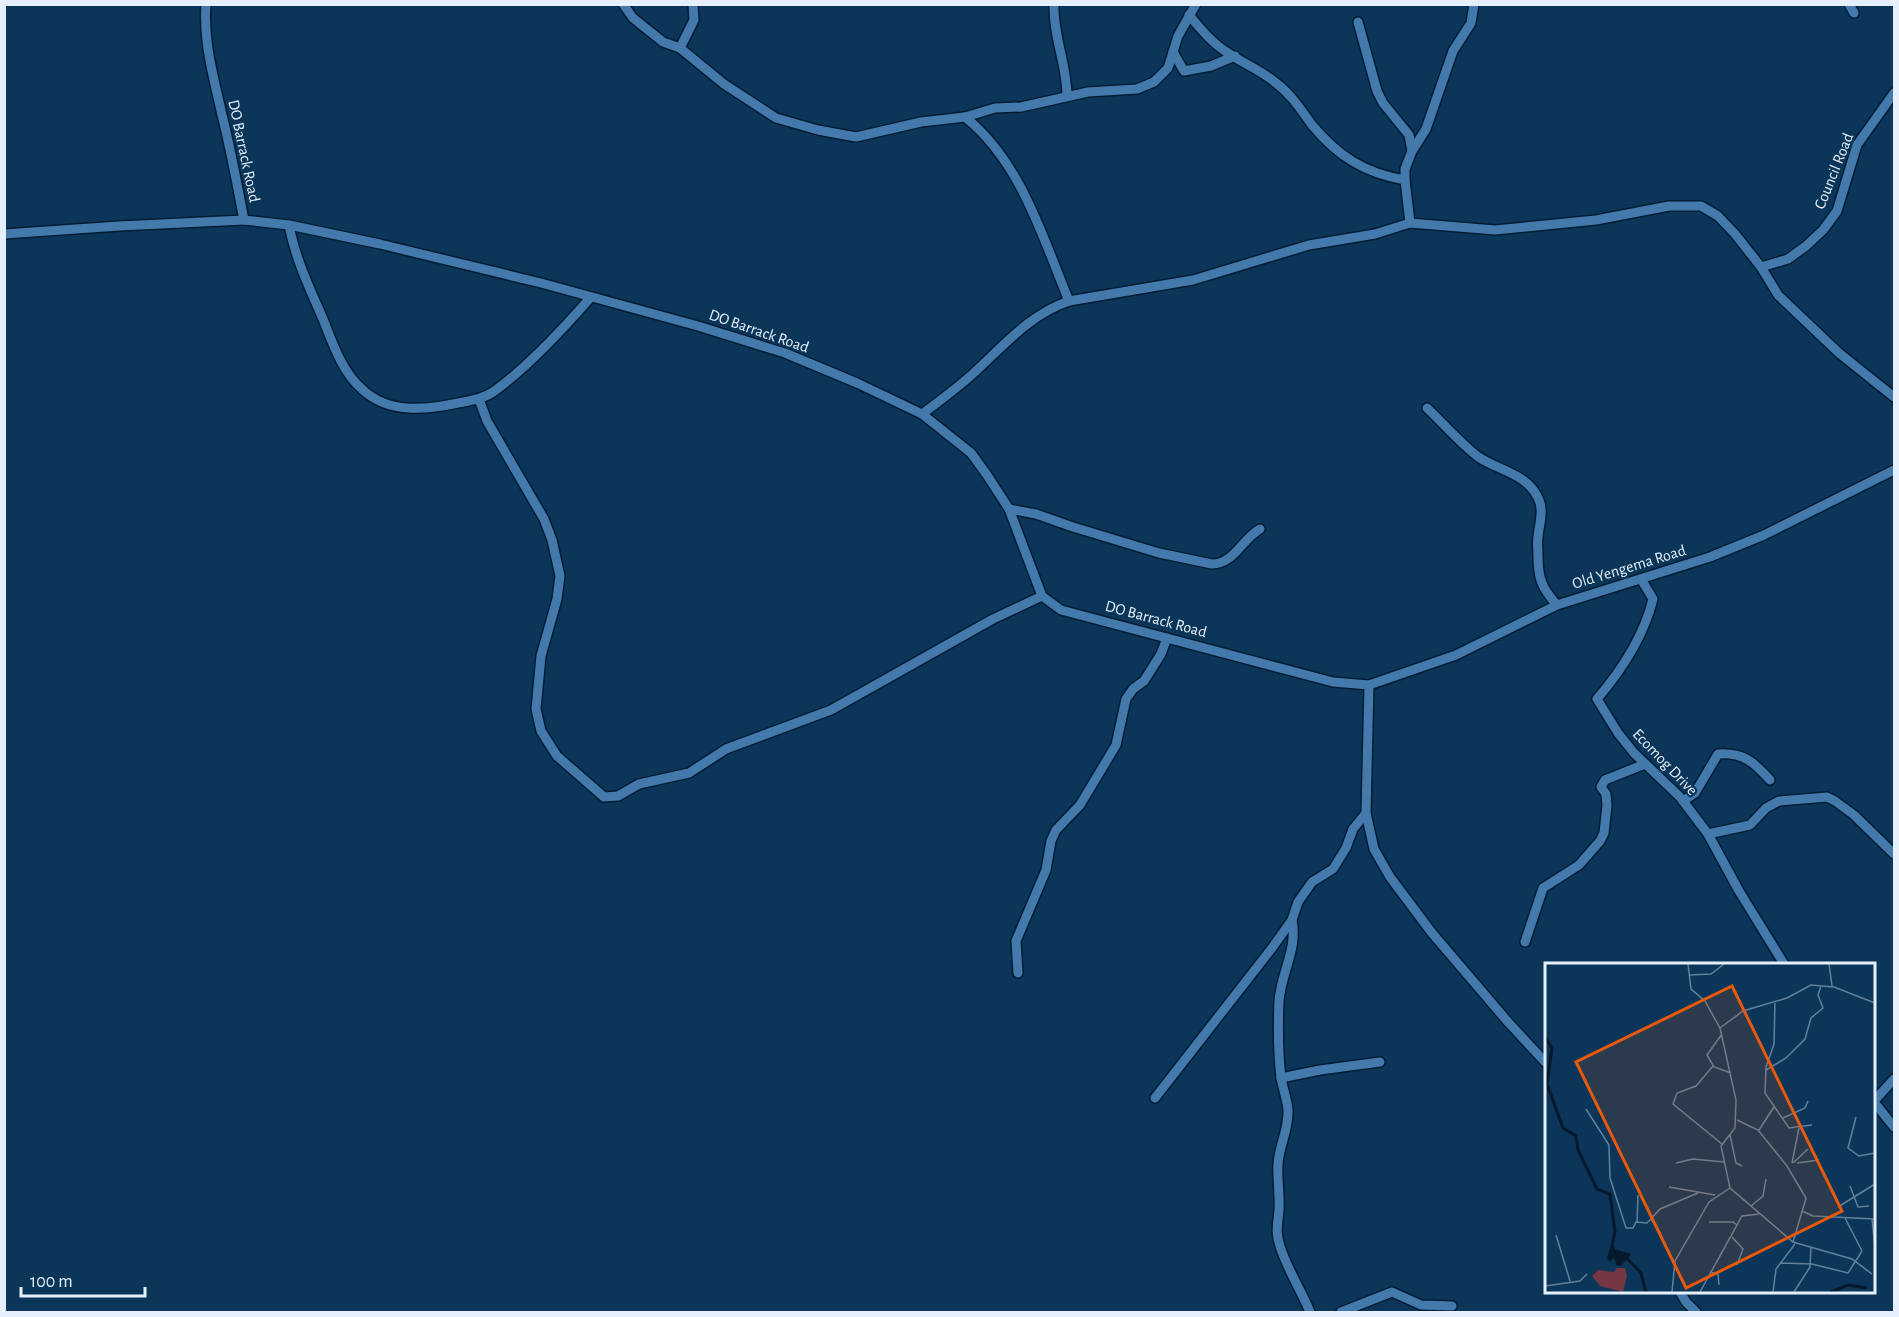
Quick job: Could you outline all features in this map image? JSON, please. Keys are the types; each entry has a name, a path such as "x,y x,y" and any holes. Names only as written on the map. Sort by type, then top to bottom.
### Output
{"street":[{"name":"DO Barrack Road","path":"206,4 211,73 223,116 244,220 289,225 380,244 541,283 698,326 785,353 922,414 971,453 1009,508 1042,596 1061,610 1333,682 1369,685"},
{"path":"623,4 633,18 663,42 680,48 724,84 776,118 856,137 921,122 964,117 995,108 1020,107 1088,92 1121,91 1154,82 1168,68 1178,36 1196,4"},
{"path":"680,48 694,20 693,4"},
{"path":"1054,4 1067,80 1067,96"},
{"path":"1410,223 1405,169 1412,151 1426,129 1453,51 1471,23 1474,4"},
{"path":"1189,15 1214,42 1278,83 1326,140 1348,160 1363,168 1405,180"},
{"path":"1358,22 1377,91 1383,103 1410,135 1412,151"},
{"path":"1173,52 1184,71 1211,66 1235,56"},
{"name":"Council Road","path":"1761,267 1788,259 1823,230 1837,211 1857,145 1894,93"},
{"path":"964,117 978,127 1018,178 1069,301"},
{"path":"922,414 976,371 1029,321 1050,307 1069,301 1193,280 1309,245 1375,234 1410,223 1495,230 1512,229 1596,220 1669,206 1701,206 1718,216 1761,267 1778,295 1839,353 1894,397"},
{"path":"4,234 244,220"},
{"path":"289,225 293,249 336,353 349,375 363,391 384,404 408,409 439,407 479,399 491,394 570,321 591,297"},
{"path":"479,399 487,421 544,519 552,540 560,576 541,656 536,709 541,731 557,756 604,797 618,796 639,784 689,773 726,749 831,710 993,619 1042,596"},
{"path":"1427,408 1480,458 1525,481 1533,490 1540,502 1538,568 1541,585 1557,604"},
{"name":"Old Yengema Road","path":"1369,685 1456,655 1557,604 1710,557 1764,535 1894,470"},
{"path":"1009,508 1036,514 1073,528 1159,553 1212,564 1220,564 1228,560 1247,538 1260,529"},
{"name":"Ecomog Drive","path":"1641,579 1653,598 1650,611 1636,641 1607,687 1596,699 1618,733 1645,764 1683,801 1708,834 1738,891 1783,963"},
{"path":"1018,973 1016,941 1046,870 1051,841 1056,830 1080,805 1116,745 1126,699 1133,689 1144,681 1161,654 1167,638"},
{"path":"1369,685 1366,813 1374,849 1402,893 1468,976 1545,1062"},
{"path":"1683,801 1695,793 1718,754 1741,755 1760,769 1770,780"},
{"path":"1525,942 1543,888 1579,865 1604,833 1607,805 1606,794 1601,787 1605,780 1645,764"},
{"path":"1708,834 1750,825 1766,808 1779,801 1827,797 1854,815 1894,854"},
{"path":"1155,1098 1292,920 1298,902 1312,882 1333,869 1346,848 1353,829 1366,813"},
{"path":"1292,920 1294,931 1292,950 1280,990 1278,1034 1281,1078 1288,1110 1285,1136 1278,1162 1279,1211 1276,1229 1289,1269 1310,1312"},
{"path":"1281,1078 1380,1062"},
{"path":"1875,1100 1894,1079"},
{"path":"1875,1102 1894,1127"},
{"path":"1341,1312 1392,1292 1420,1305 1452,1306"},
{"path":"1681,1293 1696,1312"}]}
